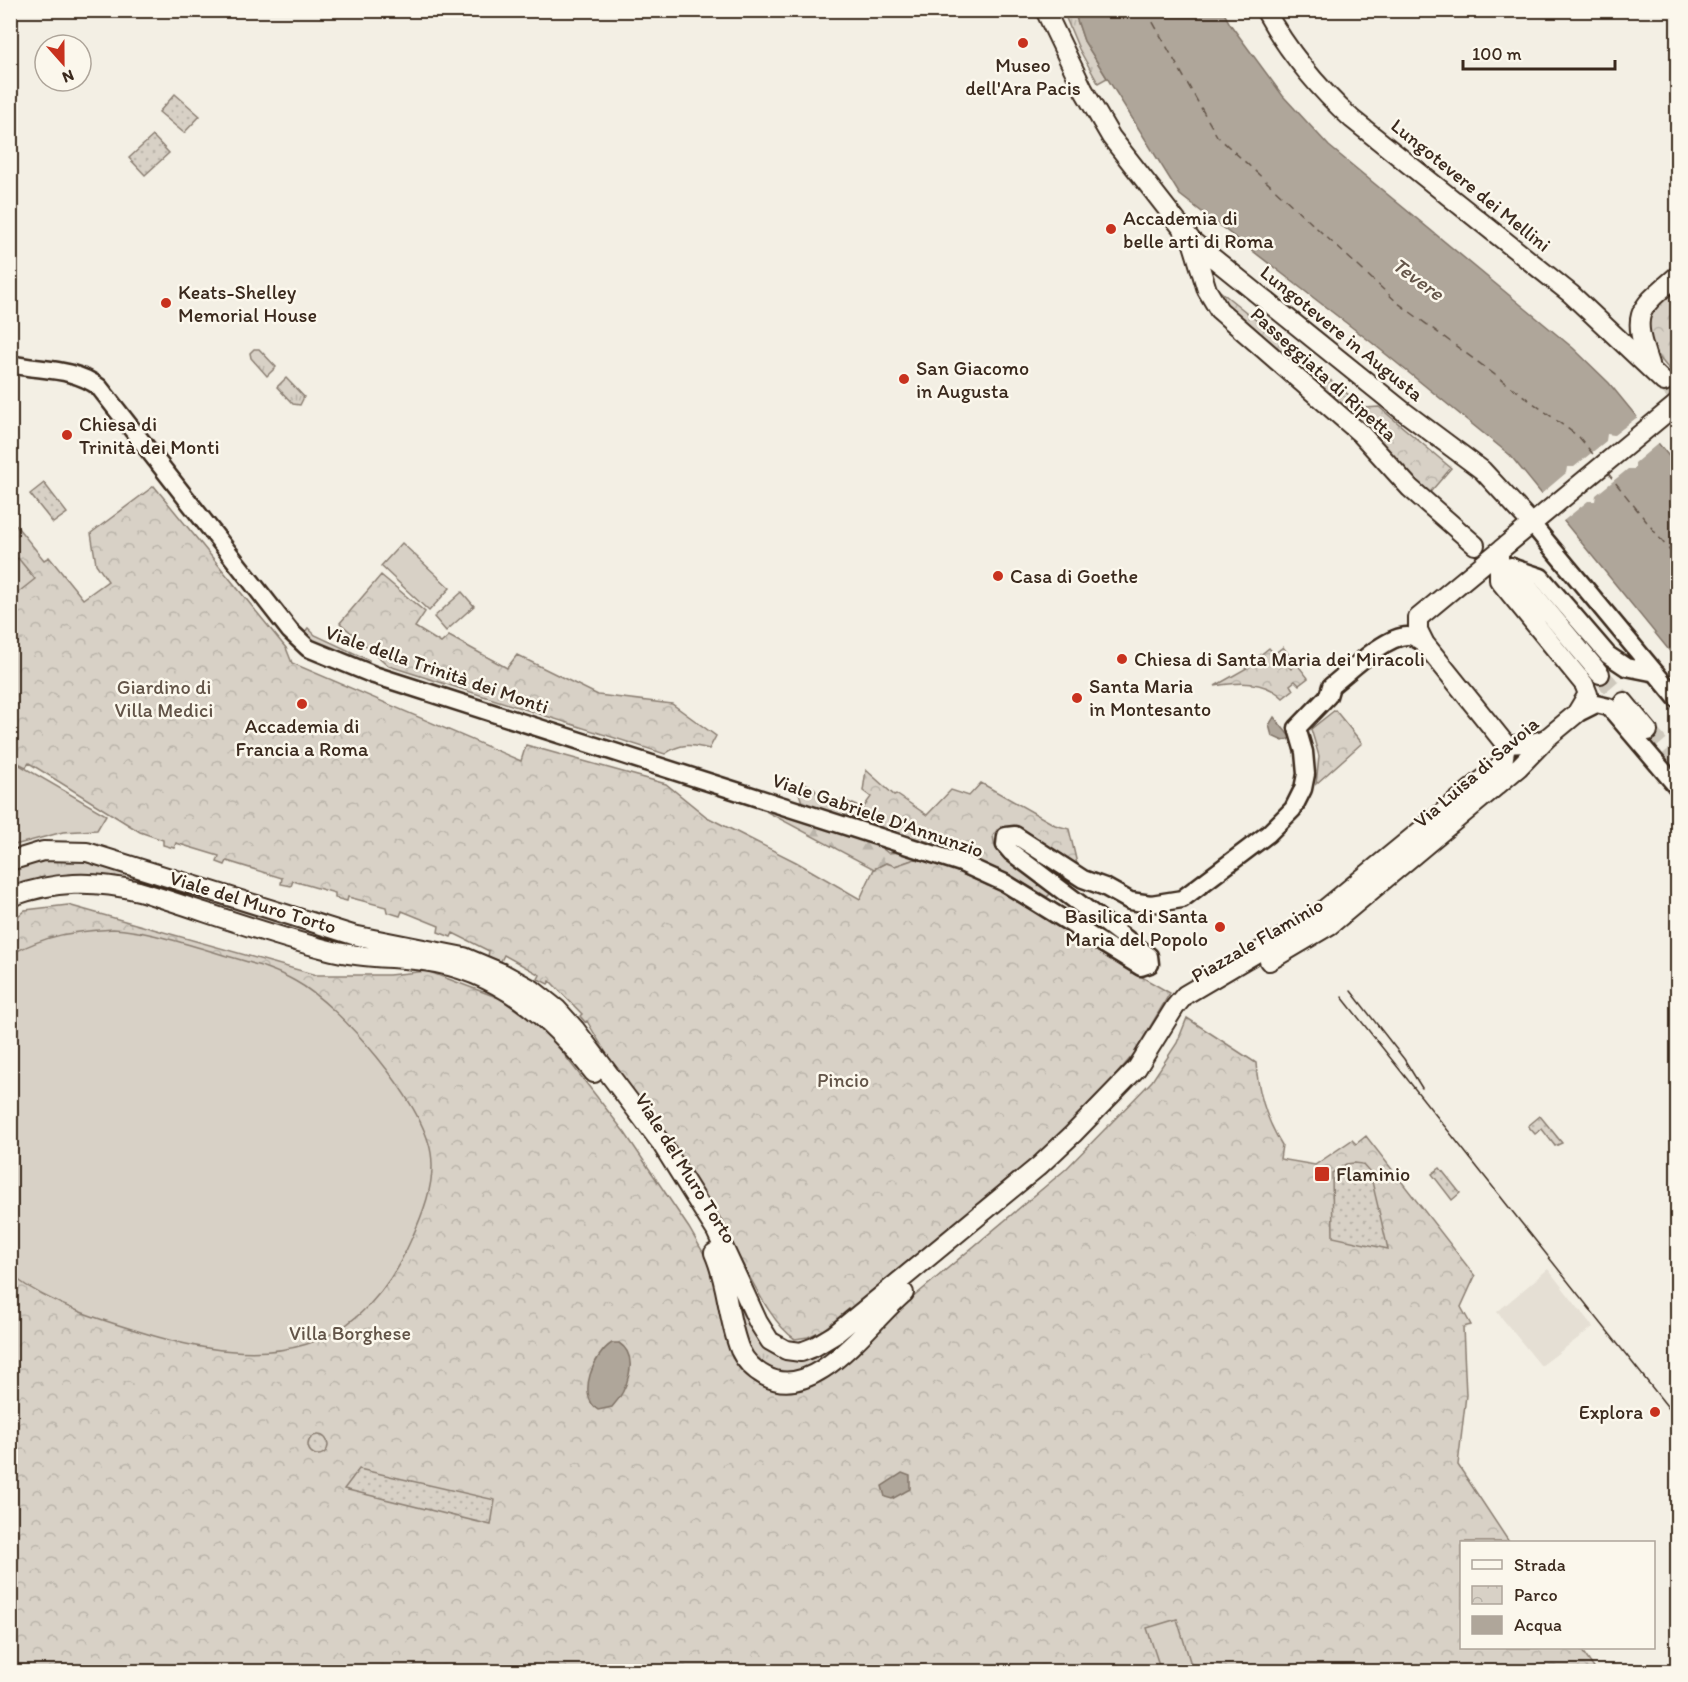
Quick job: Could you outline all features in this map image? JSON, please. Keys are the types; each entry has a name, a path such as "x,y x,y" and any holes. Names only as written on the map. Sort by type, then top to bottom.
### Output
{"main road":[{"name":"Lungotevere in Augusta","path":"1045,10 1083,89 1111,137 1192,241 1403,411 1482,470 1536,520"},
{"name":"Lungotevere dei Mellini","path":"1264,10 1300,65 1322,92 1571,294 1664,382"},
{"name":"Passeggiata di Ripetta","path":"1192,241 1210,296 1219,310 1361,434 1410,488 1475,545"},
{"path":"1650,368 1639,334 1640,316 1646,304 1677,275"},
{"path":"1506,745 1425,644 1417,626 1420,614 1470,576 1677,403"},
{"path":"1499,552 1505,574 1586,686 1588,694 1576,714"},
{"path":"1505,574 1600,674"},
{"path":"1624,702 1648,731"},
{"name":"Via Luisa di Savoia","path":"1399,858 1519,767 1547,738 1576,714"},
{"name":"Via Luisa di Savoia","path":"1399,858 1503,763 1506,745"},
{"name":"Viale del Muro Torto","path":"10,861 50,851 96,854 353,935 464,957 523,984 548,1001 567,1020 647,1122 716,1231 766,1337 778,1347 795,1352 814,1347 834,1335 1053,1153 1137,1068 1183,1006"},
{"name":"Piazzale Flaminio","path":"1183,1006 1327,927 1399,858"},
{"name":"Viale del Muro Torto","path":"10,897 65,883 120,886 326,950 441,964 481,978 520,998 558,1030 638,1128 714,1253 724,1278 743,1355 766,1377 787,1382 808,1378 824,1369 888,1307 1068,1153 1148,1071 1183,1006"}],"street":[{"name":"Viale della Trinità dei Monti","path":"17,365 63,371 86,378 99,387 290,631 308,648 374,675 720,785"},
{"path":"1536,520 1677,700"},
{"path":"1470,576 1505,574 1541,577 1608,655 1626,667 1656,673"},
{"name":"Viale Gabriele D'Annunzio","path":"720,785 922,848 973,867 1005,883 1138,966 1147,967 1151,962 1149,956 1011,852 1006,847 1004,838 1010,834 1015,835 1083,879 1105,887 1125,899 1158,904 1182,899 1268,834 1293,809 1303,789 1305,760 1297,728 1328,696 1331,686 1385,644 1407,636 1425,644"},
{"path":"1576,714 1596,704 1612,709 1677,788"},
{"path":"1506,745 1525,744 1547,738"}],"shaded area":[{"path":"1548,1269 1593,1327 1541,1366 1497,1312"}],"green space":[{"path":"1063,11 1074,11 1084,41 1107,78 1098,83 1079,49"},
{"path":"175,94 200,116 184,133 159,112"},
{"path":"153,136 169,153 145,175 129,158"},
{"path":"1215,287 1365,408 1379,407 1451,468 1426,497 1233,319"},
{"path":"1677,288 1677,374 1668,368 1650,343 1647,325 1655,310"},
{"path":"254,349 259,349 276,367 267,376 251,358 250,353"},
{"path":"286,378 304,397 300,405 293,404 277,387"},
{"path":"44,483 67,513 53,523 30,494"},
{"path":"154,486 286,648 292,663 521,761 526,745 666,784 707,817 796,862 860,899 874,869 886,863 895,866 918,858 953,870 1003,892 1086,945 1170,993 1134,1054 1088,1107 1030,1162 823,1330 808,1337 795,1339 776,1321 768,1309 732,1245 587,1021 585,1022 580,1016 582,1014 550,981 548,984 538,979 540,975 504,955 500,963 488,956 489,951 453,933 451,937 438,932 439,926 402,911 400,916 387,912 386,907 348,897 347,901 335,898 335,893 293,881 291,886 281,884 282,878 227,861 225,865 217,862 219,856 176,843 174,848 163,845 163,840 140,832 29,763 26,767 16,762 18,758 10,754 10,518 44,560 49,557 83,599 108,581 96,564 91,533"},
{"path":"402,543 450,588 429,611 381,566"},
{"path":"18,558 35,579 11,598 11,564"},
{"path":"381,575 425,612 415,627 441,643 449,636 507,668 517,655 598,695 672,704 716,736 709,749 686,745 665,754 389,666 340,623"},
{"path":"462,592 474,606 446,631 434,617"},
{"path":"308,628 315,635 369,660 369,670 301,637"},
{"path":"1283,647 1292,659 1286,663 1291,669 1297,664 1308,678 1299,685 1295,681 1290,685 1293,690 1283,698 1276,692 1259,685 1242,683 1215,686 1254,664 1253,661 1269,648 1274,654"},
{"path":"1335,710 1362,743 1316,784 1319,756 1311,729"},
{"path":"11,754 18,758 16,763 106,815 97,830 63,832 11,846"},
{"path":"866,770 894,795 896,794 927,815 951,790 969,796 981,783 1055,825 1069,829 1078,868 1018,830 1010,827 997,830 993,836 995,847 1052,892 1047,897 989,867 928,842 802,803 798,789 801,781 814,788 817,794 839,804 842,800 863,808 871,797 863,791"},
{"path":"768,809 873,841 888,853 901,852 919,855 918,858 895,866 886,863 874,869 767,812"},
{"path":"68,856 414,954 327,942 133,884 11,891 11,868 26,862"},
{"name":"Villa Borghese","path":"68,905 316,975 389,975 427,971 499,998 545,1030 625,1133 689,1228 712,1268 725,1332 784,1388 892,1315 1066,1169 1152,1081 1177,1043 1187,1018 1256,1063 1264,1106 1271,1126 1282,1145 1280,1159 1315,1165 1352,1140 1356,1144 1366,1136 1475,1276 1461,1307 1471,1325 1463,1327 1466,1395 1458,1465 1508,1541 1460,1541 1460,1649 1581,1649 1596,1671 11,1672 11,922 25,910"},
{"path":"113,929 140,932 178,942 257,965 295,981 314,993 356,1033 397,1083 413,1108 425,1132 431,1153 432,1176 423,1210 410,1242 389,1280 365,1310 337,1331 306,1344 273,1351 237,1351 198,1347 158,1337 63,1305 11,1275 11,954 60,935"},
{"path":"1540,1116 1562,1143 1555,1146 1542,1129 1535,1134 1528,1126"},
{"path":"1346,1164 1362,1164 1370,1173 1388,1249 1333,1237 1332,1173"},
{"path":"1440,1168 1460,1193 1452,1200 1432,1174"},
{"path":"725,1261 786,1358 890,1296 844,1345 823,1361 803,1372 784,1373 758,1362 745,1347 736,1319"},
{"path":"318,1435 325,1438 328,1445 325,1452 318,1455 311,1452 308,1445 311,1438"},
{"path":"359,1469 495,1500 491,1525 344,1489"},
{"path":"1177,1619 1193,1671 1161,1671 1147,1628"}],"water":[{"name":"Tevere","path":"1074,11 1223,11 1283,96 1329,146 1573,348 1609,383 1677,466 1677,660 1510,455 1371,342 1180,195 1084,41"},
{"path":"1274,717 1291,738 1283,741 1272,736 1269,725"},
{"path":"612,1343 619,1343 626,1349 630,1365 629,1375 622,1393 612,1407 598,1410 588,1395 590,1375 599,1356"},
{"path":"902,1473 910,1476 910,1489 892,1499 885,1497 882,1486"}],"pier":[{"path":"1640,415 1661,441 1635,463 1635,469 1628,469 1596,495 1595,501 1588,501 1562,522 1540,495 1566,473 1567,467 1574,467 1606,441 1607,434 1614,435"}],"ferry route":[{"path":"1146,10 1217,136 1398,303 1579,437 1597,459"},
{"path":"1607,472 1678,561"}],"tunnel":[{"path":"1664,382 1678,396"},
{"path":"1600,674 1624,702"},
{"path":"1648,731 1678,766"}],"tram line":[{"path":"1351,991 1404,1059 1422,1088"},
{"path":"1342,997 1678,1420"}],"place":[{"name":"Museo dell'Ara Pacis","path":"1023,43"},
{"name":"Accademia di belle arti di Roma","path":"1111,229"},
{"name":"Keats-Shelley Memorial House","path":"166,303"},
{"name":"San Giacomo in Augusta","path":"904,379"},
{"name":"Chiesa di Trinità dei Monti","path":"67,435"},
{"name":"Casa di Goethe","path":"998,576"},
{"name":"Chiesa di Santa Maria dei Miracoli","path":"1122,659"},
{"name":"Santa Maria in Montesanto","path":"1077,698"},
{"name":"Accademia di Francia a Roma","path":"302,704"},
{"name":"Basilica di Santa Maria del Popolo","path":"1220,927"},
{"name":"Flaminio","path":"1322,1174"},
{"name":"Explora","path":"1655,1412"}],"park label":[{"name":"Giardino di Villa Medici","path":"164,698"},
{"name":"Pincio","path":"843,1080"}]}
